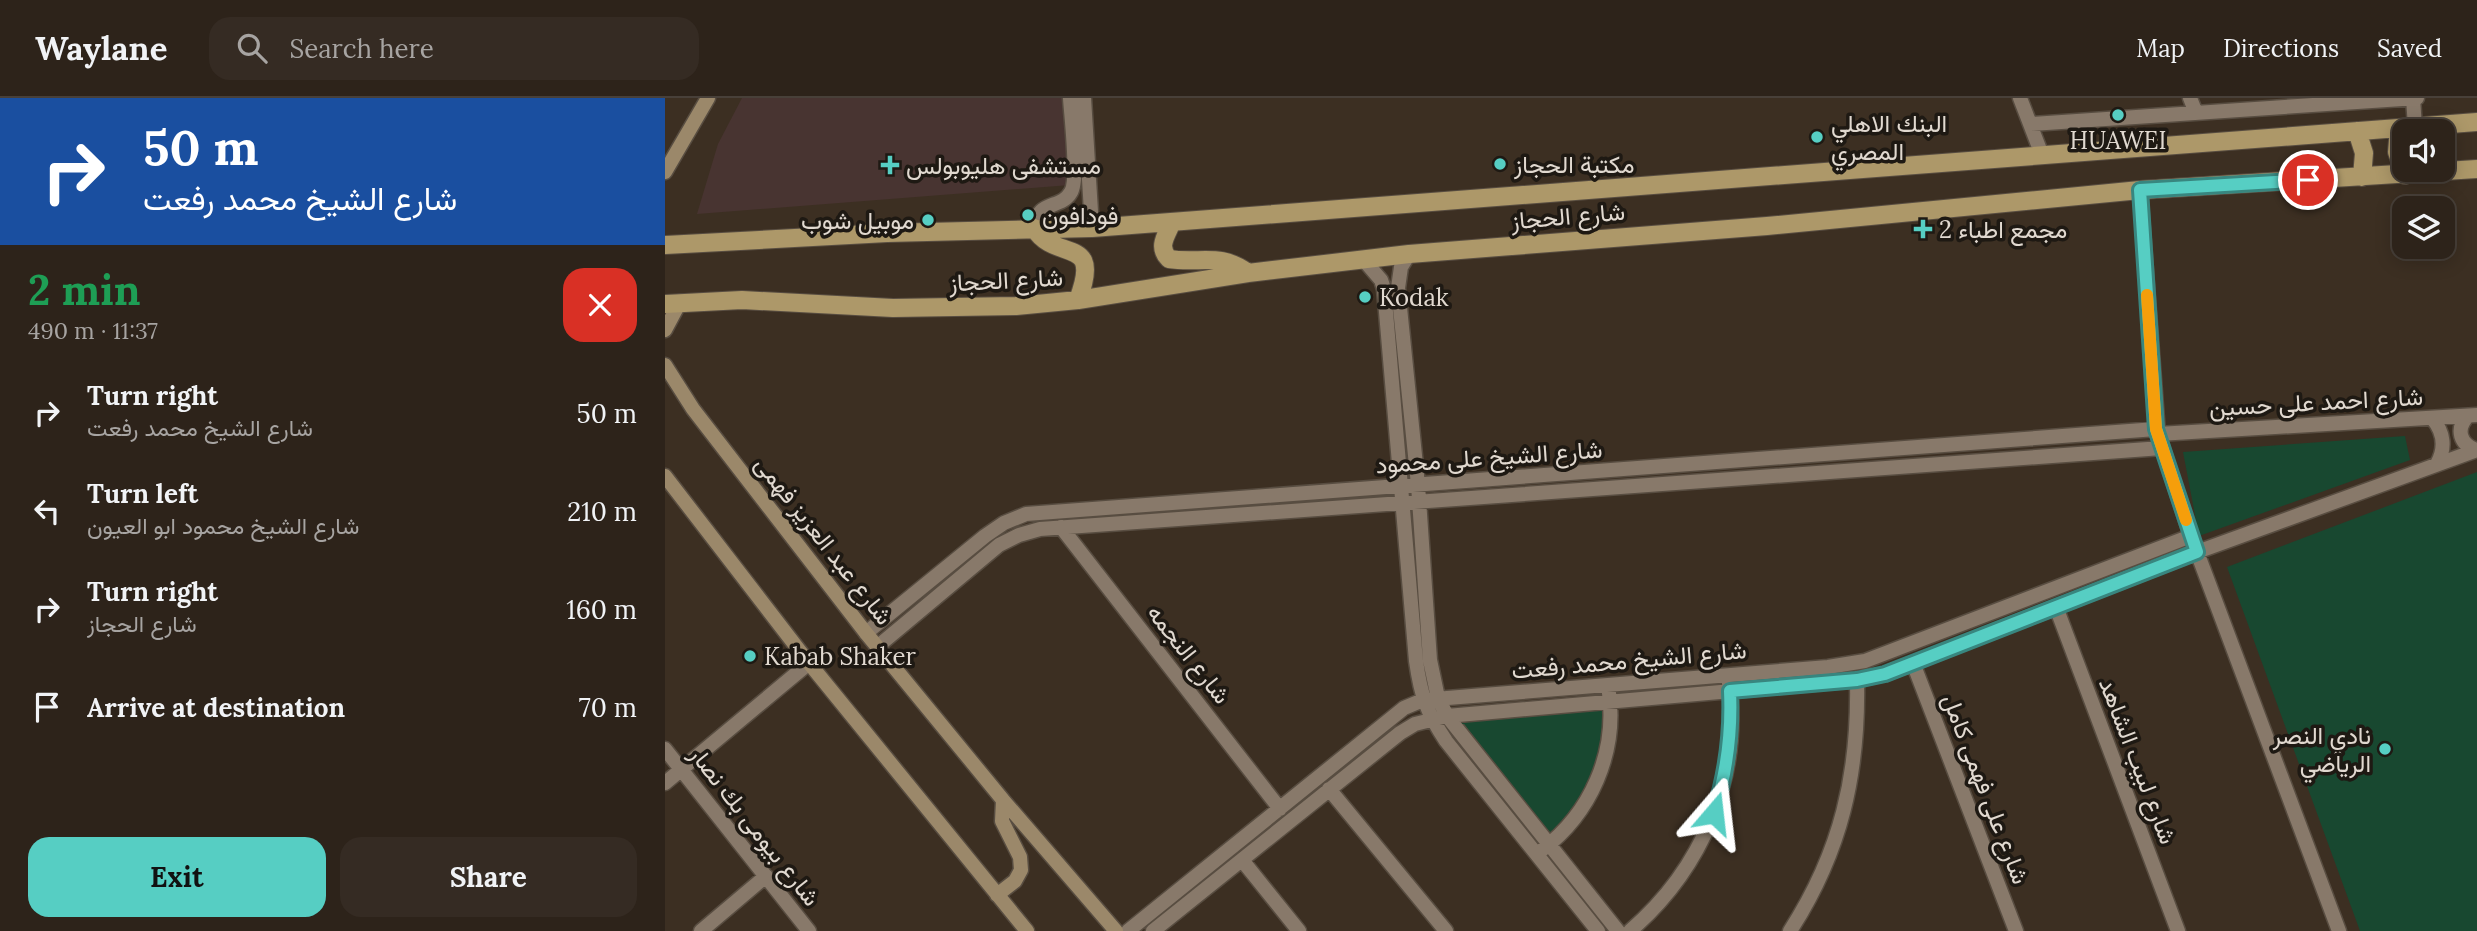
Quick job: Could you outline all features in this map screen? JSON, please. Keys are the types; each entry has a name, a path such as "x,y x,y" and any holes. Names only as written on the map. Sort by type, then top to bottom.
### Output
{"main road":[{"path":"665,172 708,98"},
{"name":"شارع الحجاز","path":"2455,124 2477,122"},
{"name":"شارع الحجاز","path":"665,245 1034,228 1092,228 2392,128"},
{"path":"2357,131 2364,153 2362,177"},
{"name":"شارع الحجاز","path":"2455,171 2477,169"},
{"name":"شارع الحجاز","path":"672,303 742,300 955,309 1078,300 1248,273 1409,254 1767,226 2140,190 2392,176"},
{"path":"1172,222 1162,244 1163,253 1169,259 1224,260 1238,265 1248,273"},
{"path":"1034,228 1043,239 1073,252 1084,261 1087,275 1078,300"},
{"path":"665,330 672,303"},
{"name":"شارع عبد العزيز فهمى","path":"665,365 693,409 866,634 1116,931"},
{"path":"665,386 673,397 693,409"},
{"path":"665,476 809,663 1027,931"},
{"path":"997,895 1015,881 1021,870 1020,857 1002,821 1003,800"}],"street":[{"path":"1034,228 1035,220 1042,209 1066,198 1074,185 1070,98"},
{"path":"1084,98 1092,228"},
{"path":"2020,98 2042,155"},
{"path":"2190,98 2196,113"},
{"path":"2031,124 2414,98 2409,119"},
{"path":"2140,190 2159,437 2191,536 2339,931"},
{"path":"1409,254 1401,267 1398,288 1418,485 1430,660 1431,719 1598,931"},
{"path":"1363,259 1381,280 1384,289 1416,661 1430,699 1447,716 1618,931"},
{"path":"2472,415 2461,425 2461,436 2467,446 2477,450"},
{"name":"شارع احمد على حسين","path":"2159,437 2472,415"},
{"path":"2432,418 2442,438 2442,452 2437,464"},
{"name":"شارع الشيخ على محمود","path":"866,634 985,536 1004,523 1026,514 1402,486 2159,437"},
{"name":"شارع الشيخ على محمود","path":"877,647 999,545 1039,529 1419,502 2159,437"},
{"path":"2197,552 2477,450"},
{"name":"شارع النجمه","path":"1061,527 1280,808"},
{"name":"شارع الشيخ محمد رفعت","path":"1128,931 1404,708 1430,699 1847,664 1882,656 2191,536"},
{"name":"شارع الشيخ محمد رفعت","path":"1153,931 1400,733 1431,719 1857,680 1885,674 2197,552"},
{"name":"شارع لبيب الشاهد","path":"2056,607 2178,931"},
{"path":"665,783 809,663"},
{"name":"شارع على فهمى كامل","path":"1913,663 2015,931"},
{"path":"1630,931 1668,894 1686,869 1710,823 1724,784 1729,753 1728,675"},
{"path":"1790,931 1822,874 1848,799 1855,760 1857,680"},
{"path":"1536,854 1581,811 1601,769 1607,747 1610,702 1608,684"},
{"name":"شارع بيومى بك نصار","path":"665,749 809,931"},
{"path":"1329,789 1446,931"},
{"path":"1242,860 1299,931"},
{"path":"701,931 766,876"}],"shaded area":[{"name":"مستشفى هليوبولس","path":"742,98 1064,98 1070,185 697,214 718,144"}],"green space":[{"path":"2405,436 2410,460 2199,536 2183,452"},
{"name":"نادي النصر الرياضي","path":"2477,472 2477,931 2360,931 2227,567"},
{"path":"1610,702 1601,770 1549,844 1447,716"}],"slow traffic":[{"path":"2147,295 2156,429 2186,520"}],"place":[{"name":"HUAWEI","path":"2118,115"},
{"name":"البنك الاهلي المصري","path":"1817,137"},
{"name":"مكتبة الحجاز","path":"1500,164"},
{"name":"مستشفى هليوبولس","path":"890,165"},
{"name":"فودافون","path":"1028,215"},
{"name":"موبيل شوب","path":"928,220"},
{"name":"مجمع اطباء 2","path":"1923,229"},
{"name":"Kodak","path":"1365,297"},
{"name":"Kabab Shaker","path":"750,656"},
{"name":"نادي النصر الرياضي","path":"2385,749"}],"route":[{"path":"1714,813 1724,784 1729,753 1730,691 1857,680 1885,674 2197,552 2156,429 2140,190 2308,180"}]}
